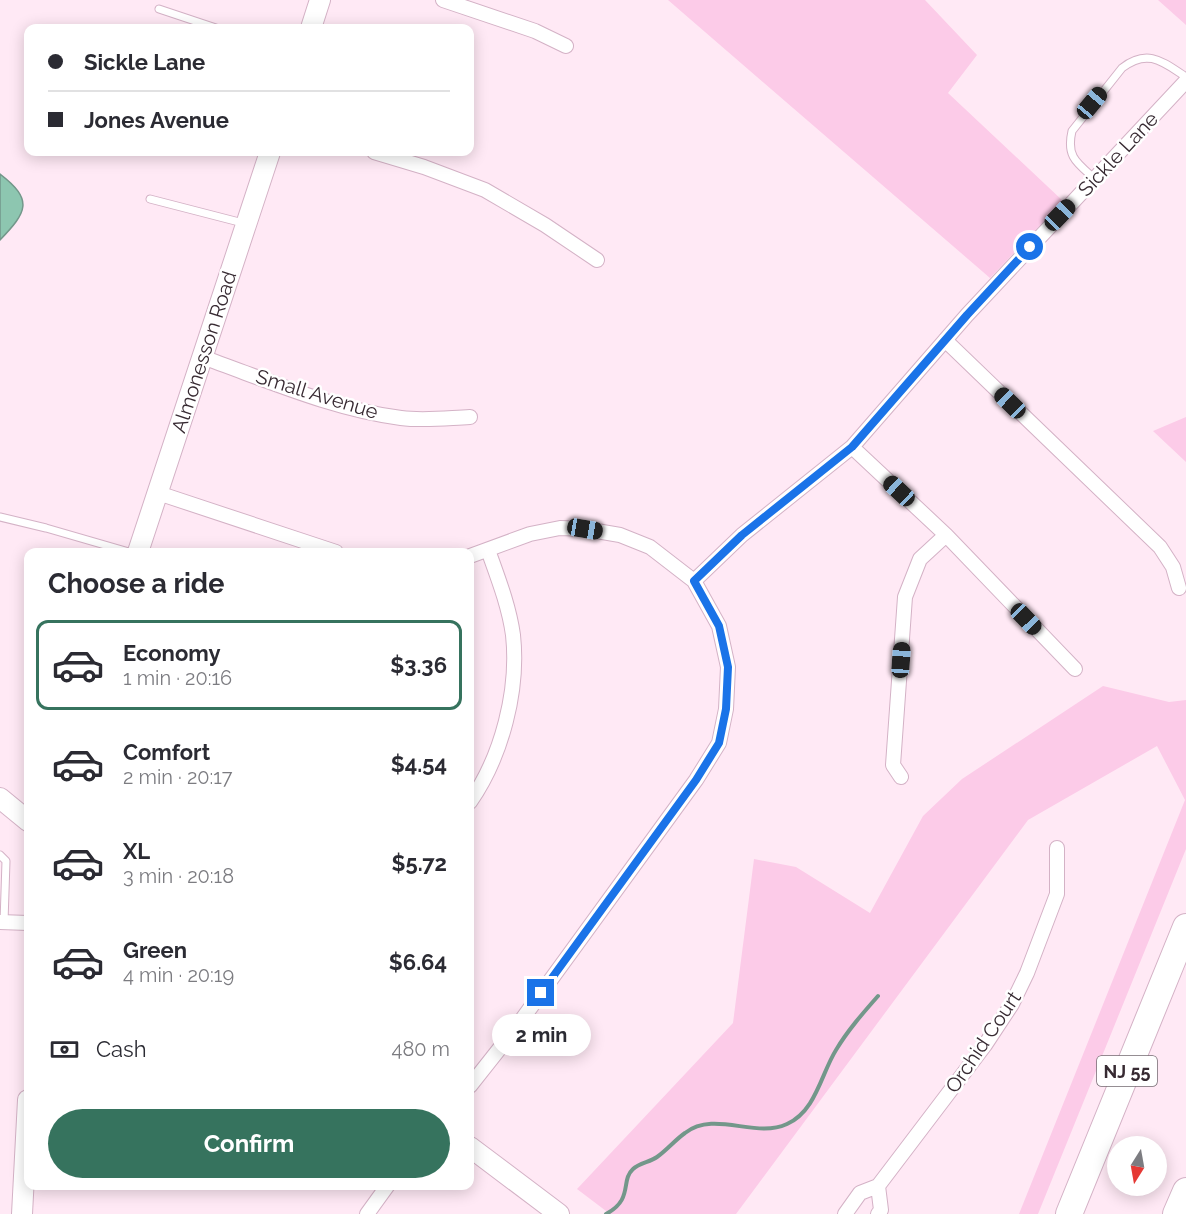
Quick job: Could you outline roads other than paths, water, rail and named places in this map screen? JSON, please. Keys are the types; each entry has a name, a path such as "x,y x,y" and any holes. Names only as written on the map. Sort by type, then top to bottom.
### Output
{"highway":[{"name":"NJ 55","path":"1069,1214 1186,927"},
{"path":"1176,1214 1186,1191"}],"street":[{"path":"311,24 320,0"},
{"path":"443,0 535,31 566,46"},
{"name":"Sickle Lane","path":"694,581 742,535 852,447 945,340 1186,79"},
{"name":"Almonesson Road","path":"139,548 269,156"},
{"path":"387,156 485,190 545,225 597,260"},
{"path":"945,340 1160,548 1173,567 1179,588"},
{"name":"Small Avenue","path":"202,357 301,393 356,409 402,418 470,417"},
{"path":"852,447 946,535 1075,669"},
{"path":"158,493 324,548"},
{"path":"474,555 540,532 560,528 585,529 620,535 650,547 694,581 719,626 728,667 726,709 719,743 696,780 529,1010 474,1081"},
{"path":"900,777 892,765 905,597 920,559 946,535"},
{"path":"474,794 495,753 513,695 512,633 503,595 488,550"},
{"path":"0,798 24,818"},
{"name":"Orchid Court","path":"845,1214 860,1193 878,1186 990,1038 1012,1004 1027,973 1057,894 1057,848"},
{"path":"2,922 24,923"},
{"path":"474,1150 559,1214"},
{"path":"22,1214 24,1176"},
{"path":"878,1186 881,1210 878,1214"},
{"path":"367,1214 384,1190"}],"lane":[{"path":"159,9 204,24"},
{"path":"1095,179 1076,162 1070,153 1069,142 1072,131 1122,68 1142,57 1154,58 1167,64 1186,79"},
{"path":"150,199 246,224"},
{"path":"0,517 115,548"},
{"path":"0,855 6,861 2,922"}],"waterway":[{"path":"606,1214 620,1202 627,1179 633,1169 657,1157 685,1133 709,1124 775,1128 797,1118 817,1091 841,1043 878,996"}]}
